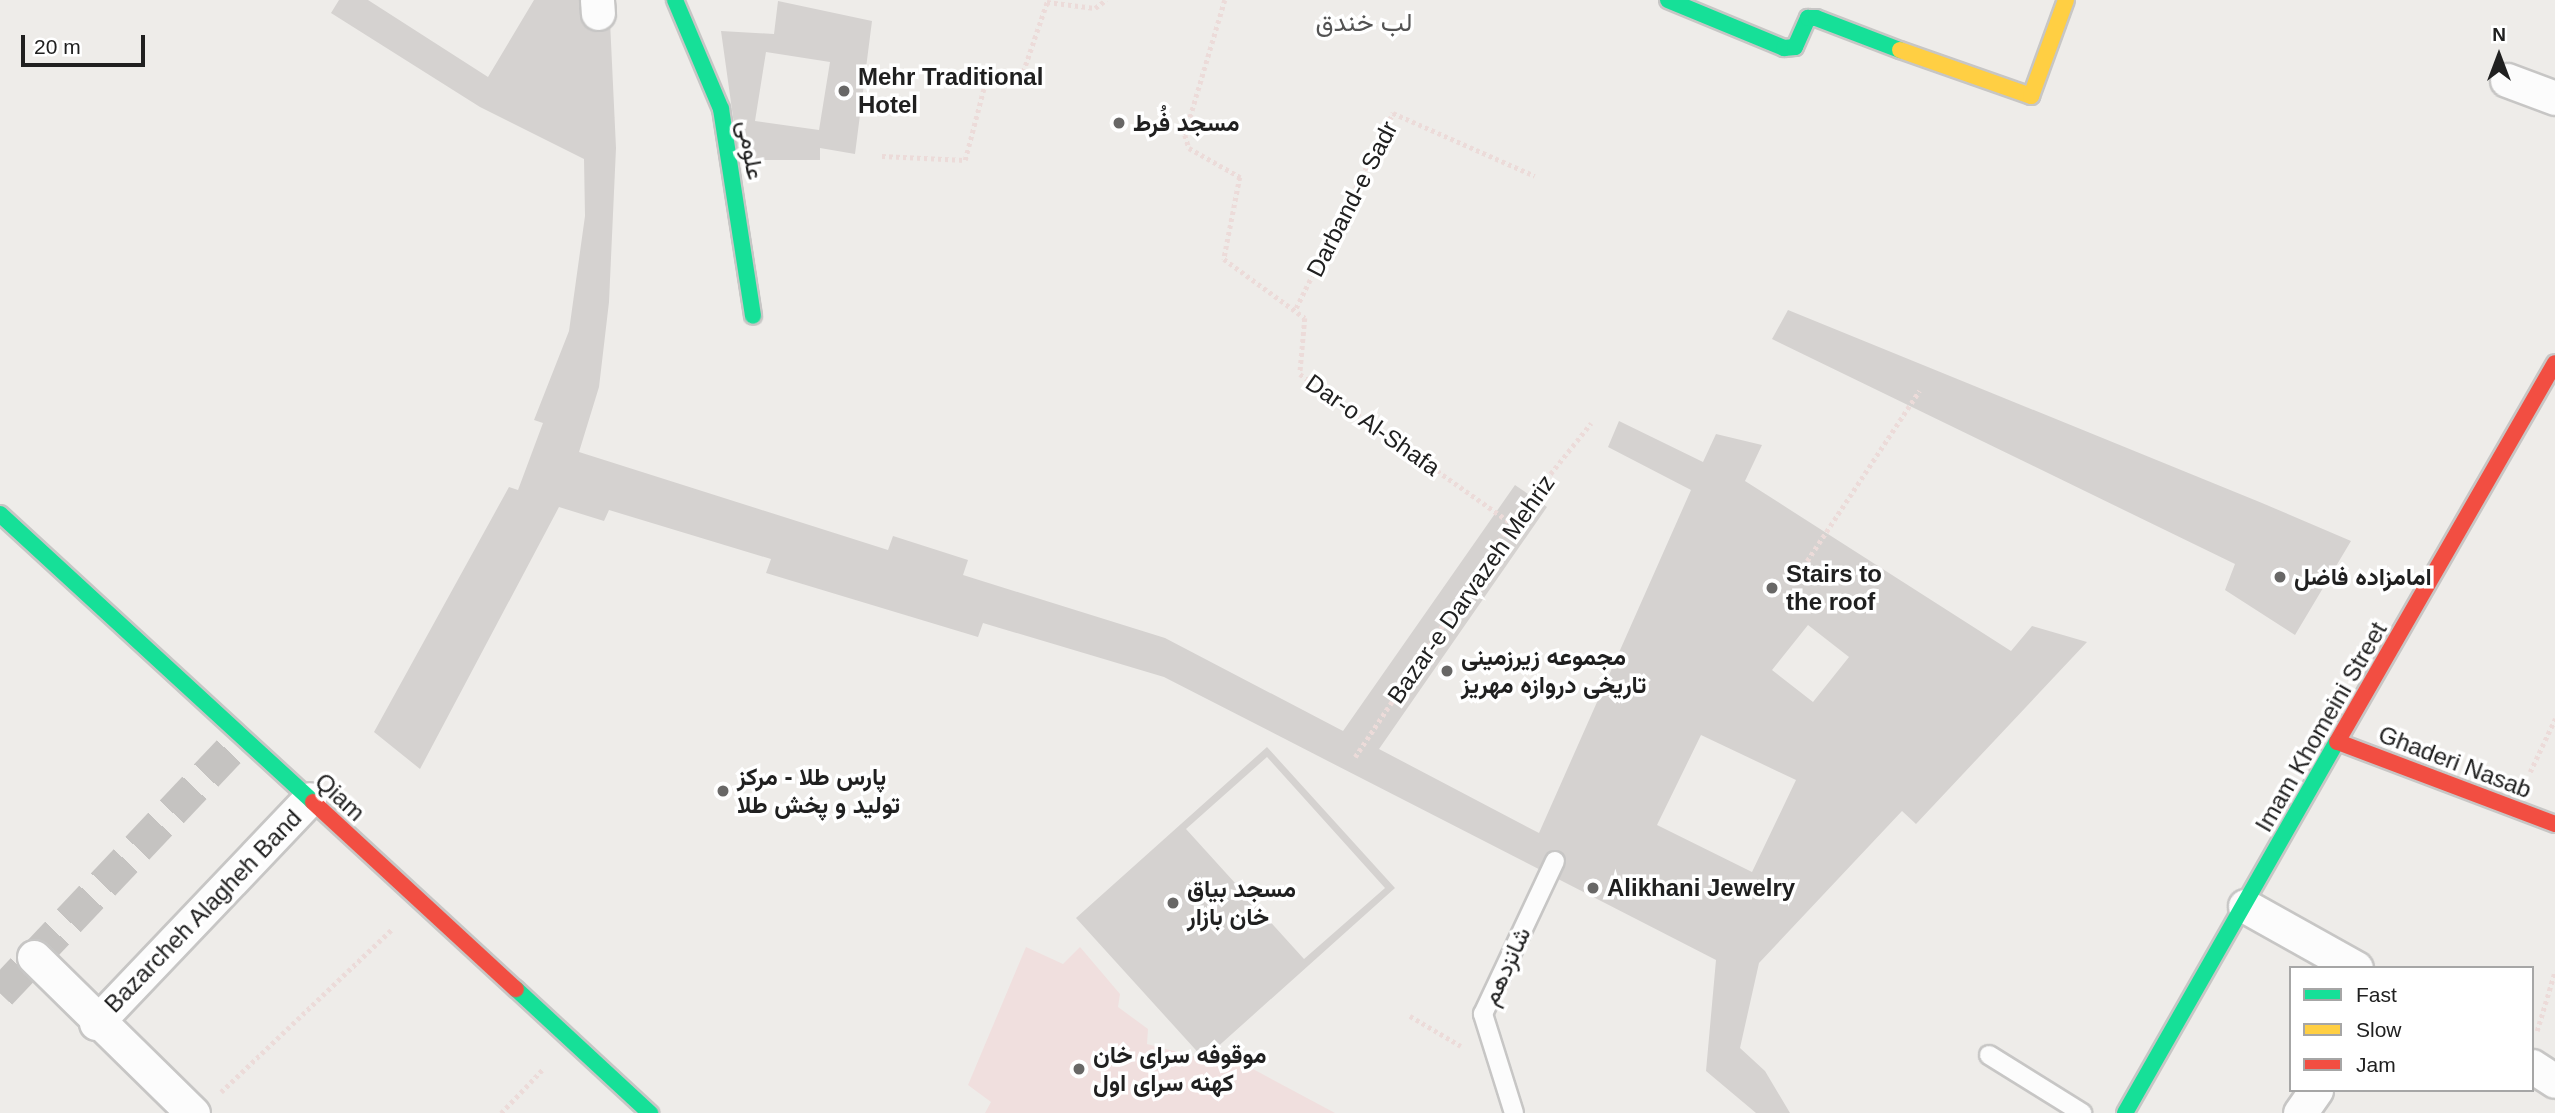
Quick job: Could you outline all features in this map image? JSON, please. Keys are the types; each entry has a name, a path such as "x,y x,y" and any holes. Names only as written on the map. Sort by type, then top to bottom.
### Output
{"main road":[{"name":"علومی","path":"675,0 721,109 753,316"},
{"path":"1668,0 1784,48 1796,47 1808,18 1816,18 2023,99 2031,96 2066,0"},
{"name":"Imam Khomeini Street","path":"2125,1113 2555,364"},
{"name":"Qiam","path":"0,514 650,1113"},
{"name":"Ghaderi Nasab","path":"2338,742 2555,824"}],"street":[{"path":"2508,80 2555,98"},
{"name":"Bazarcheh Alagheh Band","path":"96,1023 309,799"},
{"path":"2245,906 2352,966"},
{"path":"33,957 96,1023 201,1108"},
{"path":"2534,1051 2555,1081"},
{"path":"2300,1113 2315,1092"}],"lane":[{"name":"شانزدهم","path":"1514,1113 1483,1014 1555,861"},
{"path":"1989,1055 2082,1113"}],"path":[{"path":"882,156 965,160 985,84 1023,72 1047,2 1095,8 1106,0"},
{"path":"1226,0 1185,142 1240,177 1224,259 1296,308"},
{"name":"Darband-e Sadr","path":"1296,308 1393,113 1535,176"},
{"name":"Dar-o Al-Shafa","path":"1296,308 1306,321 1300,374 1511,523"},
{"path":"1807,561 1919,391"},
{"name":"Bazar-e Darvazeh Mehriz","path":"1355,757 1511,523 1591,423"},
{"path":"2513,808 2555,719"},
{"path":"201,1108 420,901"},
{"path":"2534,1051 2555,971"},
{"path":"1410,1016 1498,1068"},
{"path":"500,1113 571,1040"}],"shaded area":[{"path":"1026,947 1063,964 1080,947 1120,994 1118,1007 1148,1029 1147,1044 1204,1059 1225,1054 1335,1113 985,1113 991,1102 968,1085"}],"building":[{"path":"339,0 368,0 488,77 534,0 609,0 616,148 609,302 599,387 579,452 888,550 893,536 968,560 963,575 1165,638 1343,731 1515,485 1547,507 1379,749 1539,833 1691,490 1608,447 1619,421 1703,462 1716,434 1762,445 1745,481 2011,651 2032,626 2087,642 1916,824 1902,811 1759,963 1740,1048 1765,1071 1790,1113 1756,1113 1706,1071 1716,960 1164,677 983,623 978,637 766,573 771,559 609,510 604,521 559,507 420,769 374,732 509,487 518,490 543,423 534,420 569,331 585,216 584,159 480,107 331,13","holes":["1808,625 1849,657 1813,702 1772,670","1701,735 1796,780 1752,872 1657,825"]},
{"name":"Mehr Traditional Hotel","path":"778,1 872,21 855,154 820,148 820,160 739,160 721,31 774,34","holes":["766,52 830,62 819,130 755,121"]},
{"path":"1788,310 2351,541 2295,635 2225,590 2235,564 1772,339"},
{"name":"مسجد بیاق خان بازار","path":"1267,747 1395,888 1204,1059 1076,918","holes":["1267,757 1385,888 1304,959 1186,829"]}],"tunnel":[{"path":"0,993 242,737"}],"traffic: fast":[{"path":"675,0 721,109 753,316"},
{"path":"1668,0 1784,48 1795,47 1808,18 1816,18 1900,50"},
{"path":"0,514 313,802"},
{"path":"2125,1113 2337,742"},
{"path":"516,989 650,1113"}],"traffic: slow":[{"path":"1900,50 2031,96 2066,0"}],"traffic: jam":[{"path":"2337,742 2555,363"},
{"path":"2338,742 2555,824"},
{"path":"313,802 516,989"}],"place":[{"name":"Mehr Traditional Hotel","path":"844,91"},
{"name":"مسجد فُرط","path":"1119,123"},
{"name":"امامزاده فاضل","path":"2280,577"},
{"name":"Stairs to the roof","path":"1772,588"},
{"name":"مجموعه زیرزمینی تاریخی دروازه مهریز","path":"1447,671"},
{"name":"پارس طلا - مرکز تولید و پخش طلا","path":"723,791"},
{"name":"Alikhani Jewelry","path":"1593,888"},
{"name":"مسجد بیاق خان بازار","path":"1173,903"},
{"name":"موقوفه سرای خان کهنه سرای اول","path":"1079,1069"}],"district":[{"name":"لب خندق","path":"1364,23"}]}
